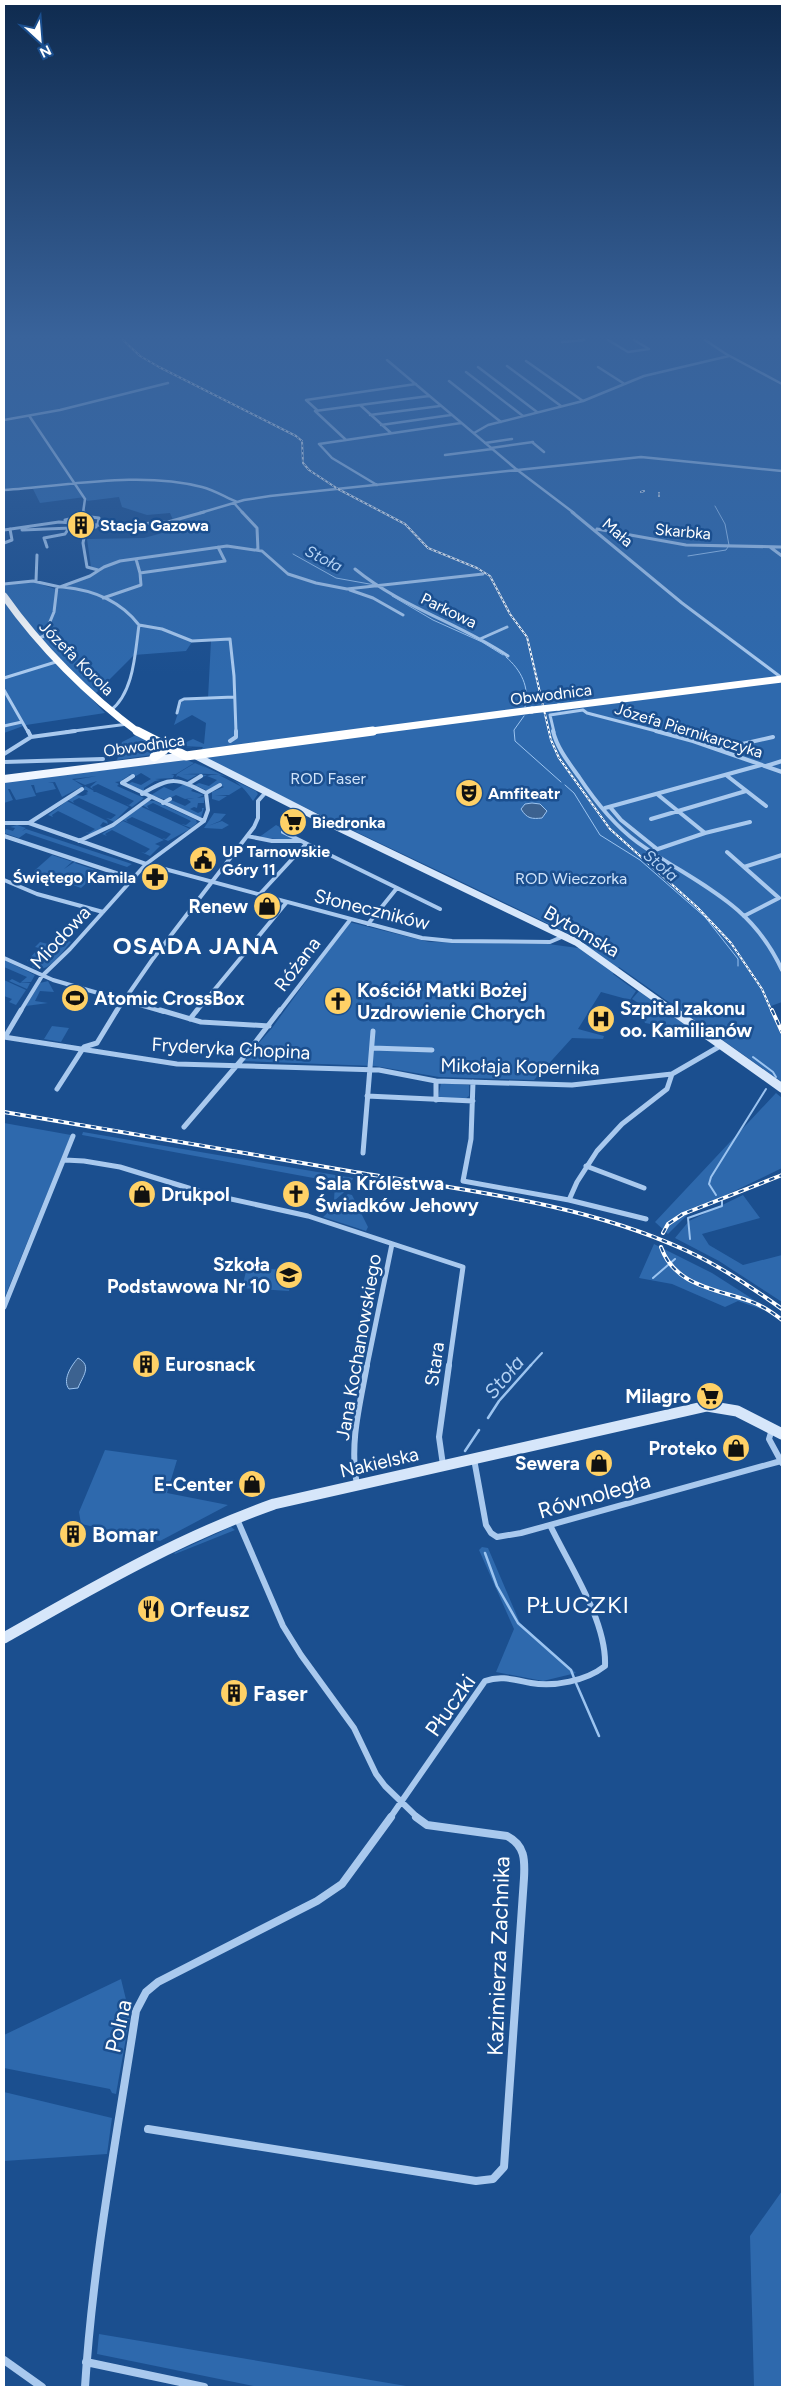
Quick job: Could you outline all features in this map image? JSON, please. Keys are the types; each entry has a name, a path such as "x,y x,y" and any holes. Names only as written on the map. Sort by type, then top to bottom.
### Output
{"highway":[{"name":"Józefa Korola","path":"4,596 23,625 110,711 159,744 187,754"},
{"name":"Obwodnica","path":"187,754 782,678"},
{"name":"Józefa Korola","path":"139,731 147,732 187,754"},
{"name":"Obwodnica","path":"187,754 217,752 323,737"},
{"path":"154,757 164,750 159,744"}],"main road":[{"name":"Obwodnica","path":"59,772 154,757 187,754"},
{"name":"Obwodnica","path":"4,780 187,754"}],"street":[{"path":"54,452 85,499 83,516"},
{"path":"326,452 332,458 378,485"},
{"path":"445,455 468,452"},
{"name":"Mała","path":"496,452 594,528 682,603 782,678"},
{"path":"4,530 35,530 174,521 235,503 270,496 641,457 782,471"},
{"path":"4,490 124,481 193,485 235,503 257,528 258,550 234,546 218,547 120,561 98,570 90,576 59,587"},
{"path":"63,522 83,516 99,518 98,524"},
{"path":"11,530 63,522 104,525"},
{"path":"35,530 36,525"},
{"path":"86,527 84,543 87,566 98,570"},
{"path":"47,547 44,538 66,534 69,528"},
{"name":"Skarbka","path":"594,528 678,544 782,547"},
{"path":"4,543 12,540 11,530"},
{"path":"140,573 225,561 218,547"},
{"path":"770,547 782,556"},
{"name":"Parkowa","path":"258,550 266,554 288,574 316,583 347,589 483,574"},
{"path":"36,581 37,555"},
{"path":"103,598 141,585 136,559"},
{"name":"Parkowa","path":"355,568 365,578 436,619 480,639 508,656"},
{"path":"4,584 36,581 59,587 73,588 120,606 139,625 162,629 192,641 230,639 234,664 236,737 230,740"},
{"path":"70,583 73,588"},
{"path":"37,639 44,636 52,618 59,587"},
{"path":"347,589 373,598 402,615"},
{"path":"110,711 116,708 131,678 139,625"},
{"path":"480,639 507,627"},
{"path":"4,678 60,661"},
{"path":"4,690 31,737"},
{"path":"177,713 180,702 184,699 234,697"},
{"name":"Józefa Piernikarczyka","path":"607,808 579,776 558,745 550,715 583,710 587,713 634,724 718,750 782,772"},
{"path":"4,726 22,722"},
{"path":"4,754 31,737 128,724"},
{"path":"718,750 773,737"},
{"path":"211,763 210,757 217,752"},
{"name":"Bytomska","path":"187,754 211,763 266,792"},
{"name":"Bytomska","path":"187,754 586,948 782,1088"},
{"path":"4,762 103,759"},
{"path":"607,808 726,775 782,762"},
{"path":"726,775 766,806"},
{"path":"133,776 122,784 204,821"},
{"path":"188,784 201,776"},
{"path":"142,794 170,778 206,793"},
{"path":"206,793 220,785"},
{"name":"Słoneczników","path":"29,823 82,789"},
{"path":"651,819 746,791"},
{"path":"57,1089 83,1049 88,1045 97,1043 124,1000 247,836 258,818 259,799 266,792"},
{"path":"146,864 204,821 208,810 206,793"},
{"path":"657,794 705,833"},
{"path":"78,841 113,826 150,798"},
{"path":"163,803 170,799"},
{"path":"607,808 657,850"},
{"path":"607,808 624,832 690,876 744,916 776,952 782,970"},
{"path":"652,852 705,833 750,822"},
{"name":"Słoneczników","path":"4,823 29,823 146,864 286,903 432,940 550,942 564,936"},
{"path":"4,828 10,824"},
{"path":"283,832 440,909"},
{"path":"4,836 134,879"},
{"path":"247,836 272,841 301,841"},
{"path":"258,895 306,844"},
{"path":"727,852 779,898 744,916"},
{"path":"744,867 782,855"},
{"name":"Miodowa","path":"4,1037 42,976 70,949 146,864"},
{"path":"4,880 37,894 103,912"},
{"path":"368,924 396,888"},
{"path":"190,1019 286,903"},
{"name":"Różana","path":"184,1127 237,1066 350,920"},
{"path":"4,958 42,976 190,1019 211,1024 269,1026"},
{"path":"362,1153 374,1031"},
{"name":"Fryderyka Chopina","path":"4,1037 177,1064 369,1070"},
{"path":"97,1043 101,1046 101,1052"},
{"name":"Mikołaja Kopernika","path":"369,1070 436,1081 572,1085 672,1074 722,1045"},
{"path":"372,1048 432,1050"},
{"path":"570,1200 579,1175 614,1131 667,1089 670,1085 672,1074"},
{"path":"436,1081 436,1100"},
{"path":"473,1082 471,1139 464,1181 570,1200 646,1219"},
{"path":"367,1096 473,1101"},
{"path":"4,1307 74,1136"},
{"name":"Jana Kochanowskiego","path":"65,1160 86,1160 113,1165 208,1194 306,1216 368,1234 424,1256 463,1267"},
{"path":"586,1166 644,1188"},
{"name":"Jana Kochanowskiego","path":"357,1485 354,1470 356,1427 392,1244"},
{"name":"Stara","path":"443,1465 439,1437 463,1267"},
{"name":"Nakielska","path":"4,1638 142,1562 236,1516 274,1504 707,1406 733,1408 782,1434"},
{"path":"772,1428 769,1439 781,1462"},
{"name":"Równoległa","path":"474,1458 486,1525 493,1535 506,1537 781,1462"},
{"name":"Kazimierza Zachnika","path":"148,2129 476,2181 490,2180 501,2171 506,2157 525,1854 518,1843 508,1836 427,1825 401,1803 376,1774 354,1728 283,1626 236,1516"},
{"name":"Płuczki","path":"401,1803 465,1713 485,1681 496,1677 547,1684 569,1680 602,1669 605,1666 606,1659 598,1630 579,1580 550,1525"},
{"name":"Polna","path":"85,2387 92,2304 103,2224 136,2011 141,1998 158,1982 317,1902 335,1890 356,1868 401,1803"},
{"path":"4,2360 36,2386"},
{"path":"86,2362 204,2387"}],"green space":[{"path":"4,452 782,452 782,1002 771,1006 782,1035 782,1082 619,967 613,974 636,991 630,1000 601,992 578,1029 604,1036 603,1039 572,1038 534,1080 439,1077 375,1066 243,1061 272,1028 349,922 429,942 548,944 578,948 587,943 198,755 203,747 181,746 198,749 178,746 193,739 204,744 206,723 192,715 174,725 182,701 208,698 211,641 192,642 186,651 134,655 91,698 105,713 26,725 4,733 4,585 31,581 58,590 101,571 91,567 87,539 144,538 177,529 170,513 147,515 122,507 119,497 87,501 85,497 40,503 33,489 4,490"},
{"path":"136,735 160,749 152,755 117,760 122,742"},
{"path":"187,760 194,763 176,774 171,774 174,775 173,778 155,779 161,780 155,781 144,788 144,792 128,784 132,782 141,785 151,779 141,773 136,776 128,774 130,775 123,781 115,782 119,784 117,786 144,798 132,807 126,804 129,805 134,801 98,784 92,787 93,789 90,787 97,781 85,785 74,780 97,776 72,779 83,786 62,797 55,782 48,783 53,783 56,789 36,793 34,785 31,785 36,796 16,800 10,789 8,789 13,800 4,803 4,782"},
{"path":"195,763 230,779 214,774 182,774 207,775 203,777 197,775 188,780 176,777 177,774"},
{"path":"219,775 242,787 229,795 215,795 227,796 219,801 212,799 212,792 224,787 219,785 208,791 195,785 199,783 209,786 217,780 207,776"},
{"path":"231,779 256,791 258,794 253,801 246,791"},
{"path":"184,784 193,789 191,791 204,795 197,798 204,797 204,803 198,803 197,808 190,809 198,813 204,808 201,818 168,802 171,800 185,806 191,802 187,799 194,798 185,799 176,795 166,800 151,795 164,787 173,791"},
{"path":"85,786 93,792 129,807 114,822 106,818 111,819 116,815 79,798 73,801 74,803 68,800 76,795 83,796 88,794 86,793 88,792 87,790 83,790"},
{"path":"67,801 107,821 108,824 103,822 100,826 105,828 90,834 85,832 89,833 95,829 58,811 52,815 53,817 48,815"},
{"path":"148,801 155,801 196,820 197,823 191,828 181,824 186,825 191,821 153,803 147,806 149,809 142,805"},
{"path":"140,806 190,829 168,841 162,838 166,839 171,834 132,817 126,820 128,822 123,820"},
{"path":"214,813 226,814 220,821 208,826 222,821 229,825 222,829 204,828"},
{"path":"123,821 164,840 155,844 160,846 150,856 141,852 145,853 150,849 112,830 105,834 107,836 102,834"},
{"path":"17,825 26,828 22,831 26,829 132,864 127,867 26,833 19,838 4,833 6,829 13,831 15,828 10,827"},
{"path":"276,825 293,834 281,831 298,840 258,838"},
{"path":"52,855 70,861 74,860 64,869 78,861 75,863 96,870 92,874 96,875 81,888 34,871"},
{"path":"58,937 71,942 49,966 38,969 32,967 34,964 27,961 39,948 35,947 40,942 48,944"},
{"path":"4,960 35,975 31,982 20,983 27,977 4,967"},
{"path":"12,979 20,983 30,983 27,989 9,981"},
{"path":"4,980 26,990 16,1005 9,1002 12,999 4,996"},
{"path":"48,981 54,992 40,991 35,1001 48,1003 26,1006 40,983"},
{"path":"639,991 699,1035 645,1023 640,1010 644,1009 638,1008 640,1004 632,999"},
{"path":"52,1026 69,1028 61,1042 44,1039"},
{"path":"441,1083 469,1085 469,1096 465,1099 438,1098"},
{"path":"776,1093 782,1098 782,1168 689,1213 668,1234 655,1222"},
{"path":"4,1123 71,1135 4,1299"},
{"path":"83,1132 353,1178 349,1188 334,1201 335,1182 82,1135"},
{"path":"348,1194 352,1195 368,1227 366,1231 323,1217"},
{"path":"743,1195 760,1218 702,1234 709,1245 743,1265 782,1255 782,1302 719,1261 675,1238 689,1221"},
{"path":"654,1244 712,1273 762,1305 767,1311 738,1301 725,1307 672,1284 639,1278"},
{"path":"247,1267 293,1271 289,1291 242,1288"},
{"path":"105,1450 177,1460 167,1493 228,1505 160,1541 81,1524 79,1512"},
{"path":"231,1527 235,1530 174,1553"},
{"path":"482,1547 488,1548 520,1623 576,1673 543,1681 496,1672 514,1629 479,1550"},
{"path":"121,1979 130,2016 116,2094 112,2093 110,2089 4,2068 4,2035"},
{"path":"4,2092 112,2118 107,2154 4,2161"},
{"path":"782,2191 782,2387 754,2387 750,2236"},
{"path":"99,2334 412,2387 258,2387 97,2354"}],"shaded area":[{"path":"525,804 540,804 547,811 542,818 530,818 521,809"},
{"path":"78,1358 85,1365 85,1372 78,1388 69,1389 66,1381 67,1377"}],"waterway":[{"path":"715,506 725,524 729,545"},
{"path":"688,556 726,550 728,547"},
{"name":"Stoła","path":"293,554 336,578 375,585"},
{"name":"Stoła","path":"392,596 433,620 482,642 503,655"},
{"name":"Stoła","path":"506,657 516,667 523,679 526,693 525,707"},
{"name":"Stoła","path":"524,716 514,730 515,741 561,782"},
{"name":"Stoła","path":"565,785 574,793 600,835 640,860 705,917 738,959 738,966"},
{"name":"Stoła","path":"753,1057 773,1072 776,1077"},
{"name":"Stoła","path":"716,1195 709,1184 711,1177 766,1089"},
{"name":"Stoła","path":"690,1239 688,1218 722,1206 722,1201"},
{"name":"Stoła","path":"653,1278 675,1259"},
{"name":"Stoła","path":"530,1366 542,1353"},
{"name":"Stoła","path":"488,1418 499,1401 531,1365"},
{"name":"Stoła","path":"465,1451 479,1430"},
{"name":"Stoła","path":"485,1553 497,1586 518,1623 571,1670 574,1678"},
{"name":"Stoła","path":"576,1683 599,1736"}],"railway":[{"path":"302,452 303,463 309,470 338,489 405,524 428,548 477,568 490,576 510,614 527,637 551,740 559,758 610,829 697,907 731,943 762,989 772,1012"},
{"path":"772,1010 782,1032"},
{"path":"4,1112 477,1192 562,1209 604,1220 685,1250 735,1277 782,1309"},
{"path":"663,1233 668,1224 683,1214 782,1175"},
{"path":"661,1247 676,1271 687,1279 699,1285 756,1304 782,1320"}],"place":[{"name":"Stacja Gazowa","path":"81,525"},
{"name":"Amfiteatr","path":"469,793"},
{"name":"Biedronka","path":"293,822"},
{"name":"UP Tarnowskie Góry 11","path":"203,860"},
{"name":"Świętego Kamila","path":"155,877"},
{"name":"Renew","path":"267,906"},
{"name":"Atomic CrossBox","path":"75,998"},
{"name":"Kościół Matki Bożej Uzdrowienie Chorych","path":"338,1001"},
{"name":"Szpital zakonu oo. Kamilianów","path":"601,1019"},
{"name":"Drukpol","path":"142,1194"},
{"name":"Sala Królestwa Świadków Jehowy","path":"296,1194"},
{"name":"Szkoła Podstawowa Nr 10","path":"289,1275"},
{"name":"Eurosnack","path":"146,1364"},
{"name":"Milagro","path":"710,1396"},
{"name":"Proteko","path":"736,1448"},
{"name":"Sewera","path":"599,1463"},
{"name":"E-Center","path":"252,1484"},
{"name":"Bomar","path":"73,1534"},
{"name":"Orfeusz","path":"151,1609"},
{"name":"Faser","path":"234,1693"}],"district":[{"name":"OSADA JANA","path":"196,946"},
{"name":"PŁUCZKI","path":"578,1605"}],"park label":[{"name":"ROD Faser","path":"328,778"},
{"name":"ROD Wieczorka","path":"571,878"}]}
